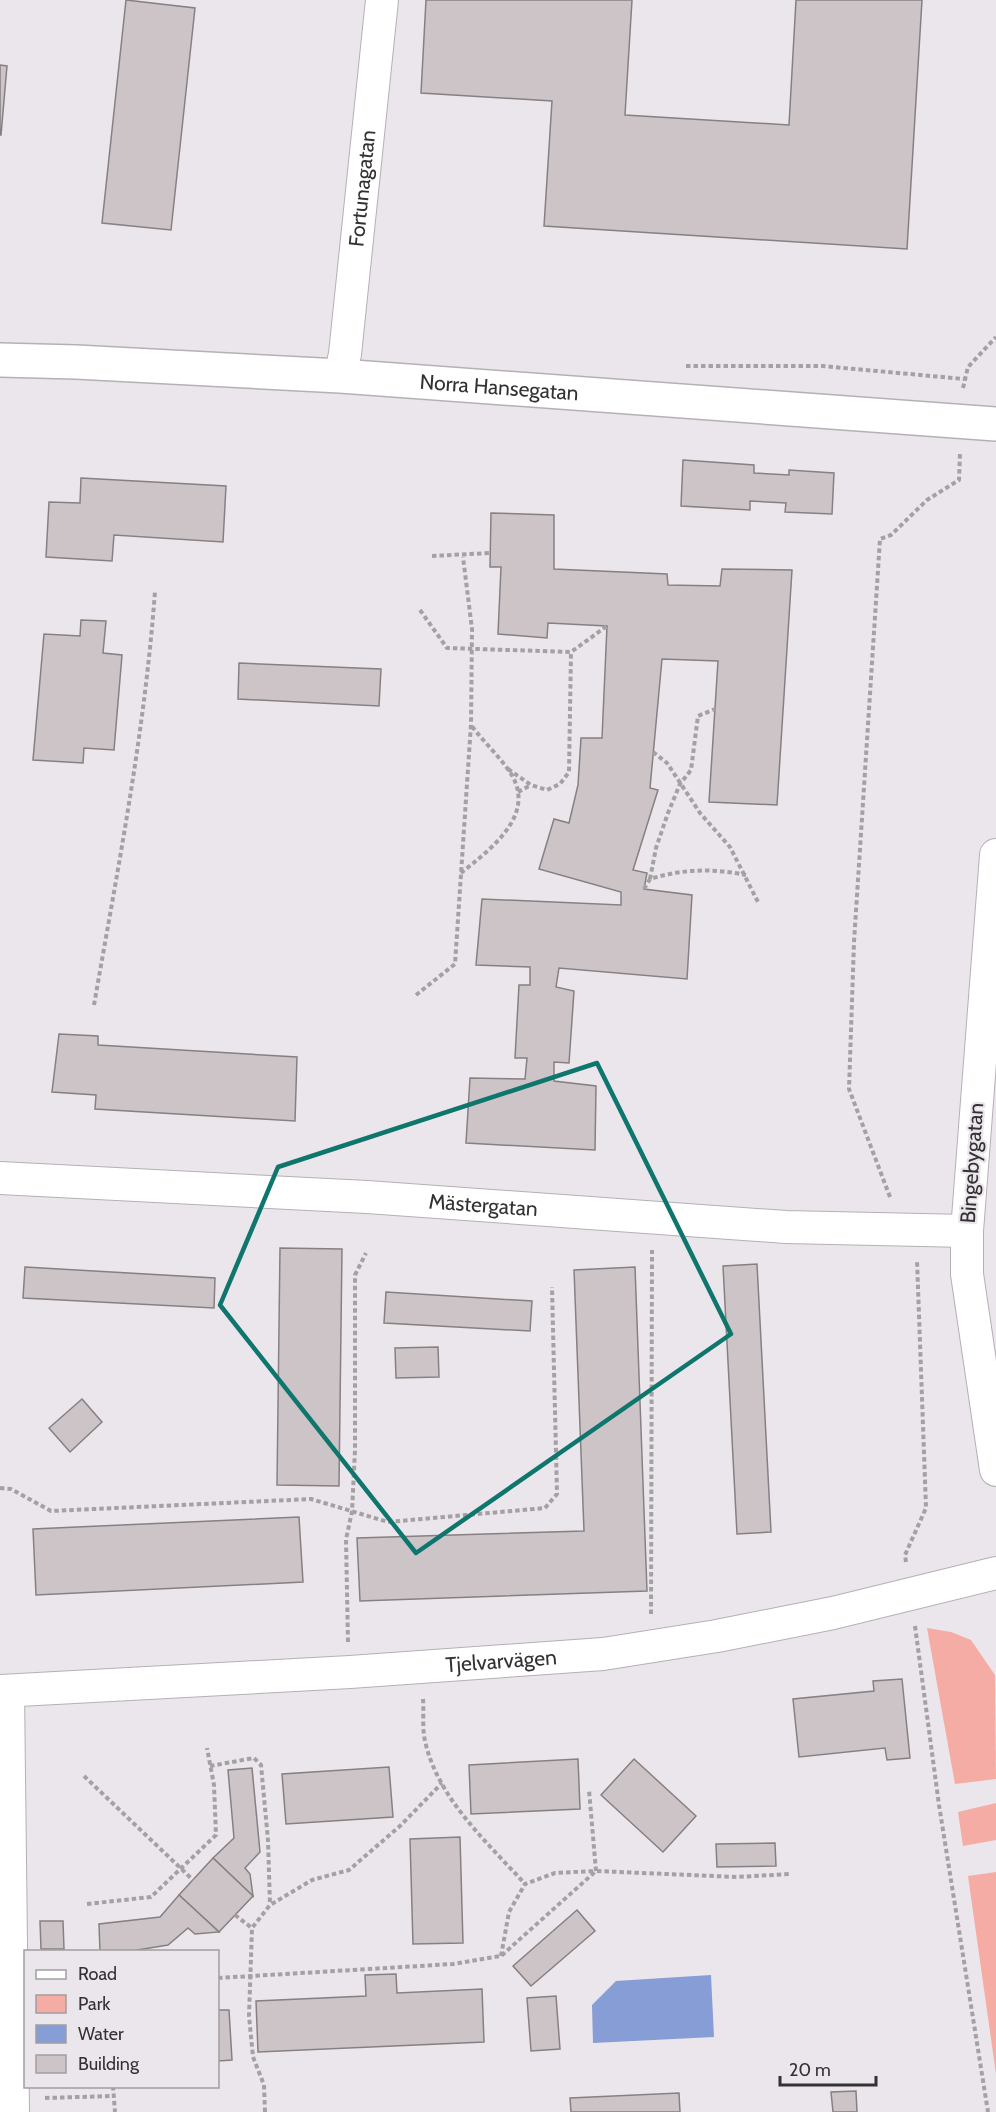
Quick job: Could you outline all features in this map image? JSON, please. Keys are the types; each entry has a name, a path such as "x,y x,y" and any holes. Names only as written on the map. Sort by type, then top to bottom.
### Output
{"main road":[{"name":"Norra Hansegatan","path":"0,360 340,376 996,424"}],"street":[{"name":"Fortunagatan","path":"340,376 345,354 382,0"},
{"name":"Bingebygatan","path":"996,855 967,1231 967,1274 996,1470"},
{"name":"Mästergatan","path":"0,1178 302,1196 367,1197 786,1227 967,1231"},
{"name":"Tjelvarvägen","path":"4,1691 350,1672 603,1654 833,1612 996,1573"},
{"path":"4,1691 12,2105"}],"path":[{"path":"962,420 964,379 968,367 996,337"},
{"path":"432,556 463,557 490,553"},
{"path":"416,995 455,964 471,724 470,598 463,557"},
{"path":"94,1005 123,837 152,636 155,591"},
{"path":"420,610 447,648 571,652 607,626"},
{"path":"471,724 508,769 531,785 547,790 560,784 569,772 571,652"},
{"path":"644,889 650,879 656,848 680,784 692,770 698,717 715,709"},
{"path":"653,752 668,763 700,813 730,847 758,902"},
{"path":"460,874 508,832 516,816 518,792 508,769"},
{"path":"518,792 531,785"},
{"path":"650,879 692,869 721,870 746,875"},
{"path":"651,1647 652,1219"},
{"path":"350,1672 346,1539 352,1512 355,1449 355,1275 366,1253"},
{"path":"0,1488 11,1489 51,1511 311,1500 388,1522 545,1508 556,1494 552,1287"},
{"path":"422,1666 425,1740 442,1783 468,1821 525,1884"},
{"path":"87,1904 151,1897 216,1835 214,1785 207,1748"},
{"path":"210,1766 254,1758 261,1766 268,1840 270,1905"},
{"path":"84,1776 193,1880"},
{"path":"265,2112 264,2085 253,2057 250,1976 252,1928 270,1905 312,1880 349,1870 400,1826 442,1783"},
{"path":"589,1790 596,1871"},
{"path":"219,1978 453,1964 501,1956 596,1871"},
{"path":"501,1956 510,1912 525,1884 555,1873 596,1871 737,1877 790,1874"},
{"path":"235,1915 252,1928"},
{"path":"113,2088 115,2112"},
{"path":"12,2105 113,2096"}],"highlighted area":[{"path":"597,1063 731,1334 416,1553 220,1305 278,1167"}],"green space":[{"path":"927,1628 951,1632 971,1640 995,1675 996,1779 955,1784"},
{"path":"996,1803 996,1840 963,1846 958,1812"},
{"path":"996,1872 996,2074 968,1876"}],"water":[{"path":"711,1975 714,2037 593,2043 592,2005 616,1981"}],"building":[{"path":"126,0 195,8 171,230 102,223"},
{"path":"426,0 632,0 625,115 789,125 796,0 922,0 907,249 544,226 552,101 421,93"},
{"path":"0,65 7,66 1,135 0,135"},
{"path":"683,460 754,465 754,473 789,475 789,470 834,473 832,514 785,512 786,503 750,501 750,510 681,506"},
{"path":"81,478 226,486 223,542 114,535 112,561 46,557 49,502 80,503"},
{"path":"491,513 554,515 554,569 667,574 668,585 720,586 722,569 792,570 777,805 709,802 718,661 662,659 650,788 658,790 633,870 647,873 644,889 692,895 687,979 559,968 556,987 574,991 569,1063 554,1062 554,1081 596,1086 595,1150 466,1143 470,1078 525,1079 527,1058 515,1058 519,985 530,985 530,967 476,965 482,899 621,905 621,892 539,869 554,819 569,823 578,785 581,738 602,738 607,626 548,623 547,638 498,634 501,567 490,567"},
{"path":"81,620 106,621 103,653 122,655 114,750 84,748 83,763 33,760 44,634 80,636"},
{"path":"239,663 381,669 379,706 238,699"},
{"path":"59,1034 98,1036 98,1045 297,1057 295,1121 95,1109 96,1095 52,1092"},
{"path":"280,1248 342,1249 339,1486 277,1485"},
{"path":"757,1264 771,1532 737,1534 723,1266"},
{"path":"25,1267 215,1278 214,1308 23,1298"},
{"path":"635,1267 647,1591 360,1601 357,1538 584,1531 574,1270"},
{"path":"386,1292 532,1301 530,1331 384,1323"},
{"path":"438,1347 439,1377 396,1378 395,1348"},
{"path":"82,1399 102,1422 70,1452 49,1428"},
{"path":"299,1517 303,1582 36,1595 33,1529"},
{"path":"902,1679 910,1758 887,1760 885,1748 799,1757 793,1699 874,1691 873,1681"},
{"path":"578,1759 580,1809 471,1814 469,1765"},
{"path":"634,1759 696,1816 663,1852 601,1795"},
{"path":"389,1767 393,1817 286,1824 282,1774"},
{"path":"252,1768 260,1852 245,1868 250,1874 253,1896 213,1858 234,1838 228,1770"},
{"path":"460,1837 463,1943 413,1944 410,1839"},
{"path":"775,1843 776,1866 717,1867 716,1844"},
{"path":"213,1858 253,1896 219,1932 179,1895"},
{"path":"179,1895 219,1932 195,1934 188,1928 168,1945 137,1950 100,1950 99,1924 160,1917"},
{"path":"577,1910 595,1931 531,1986 513,1966"},
{"path":"40,1921 63,1921 64,1949 41,1949"},
{"path":"396,1974 397,1993 482,1989 484,2042 258,2052 256,2001 366,1996 365,1975"},
{"path":"556,1996 560,2049 531,2051 527,1998"},
{"path":"219,2010 229,2010 232,2060 219,2061"},
{"path":"856,2091 857,2112 833,2112 831,2092"},
{"path":"679,2093 680,2112 571,2112 570,2098"}]}
